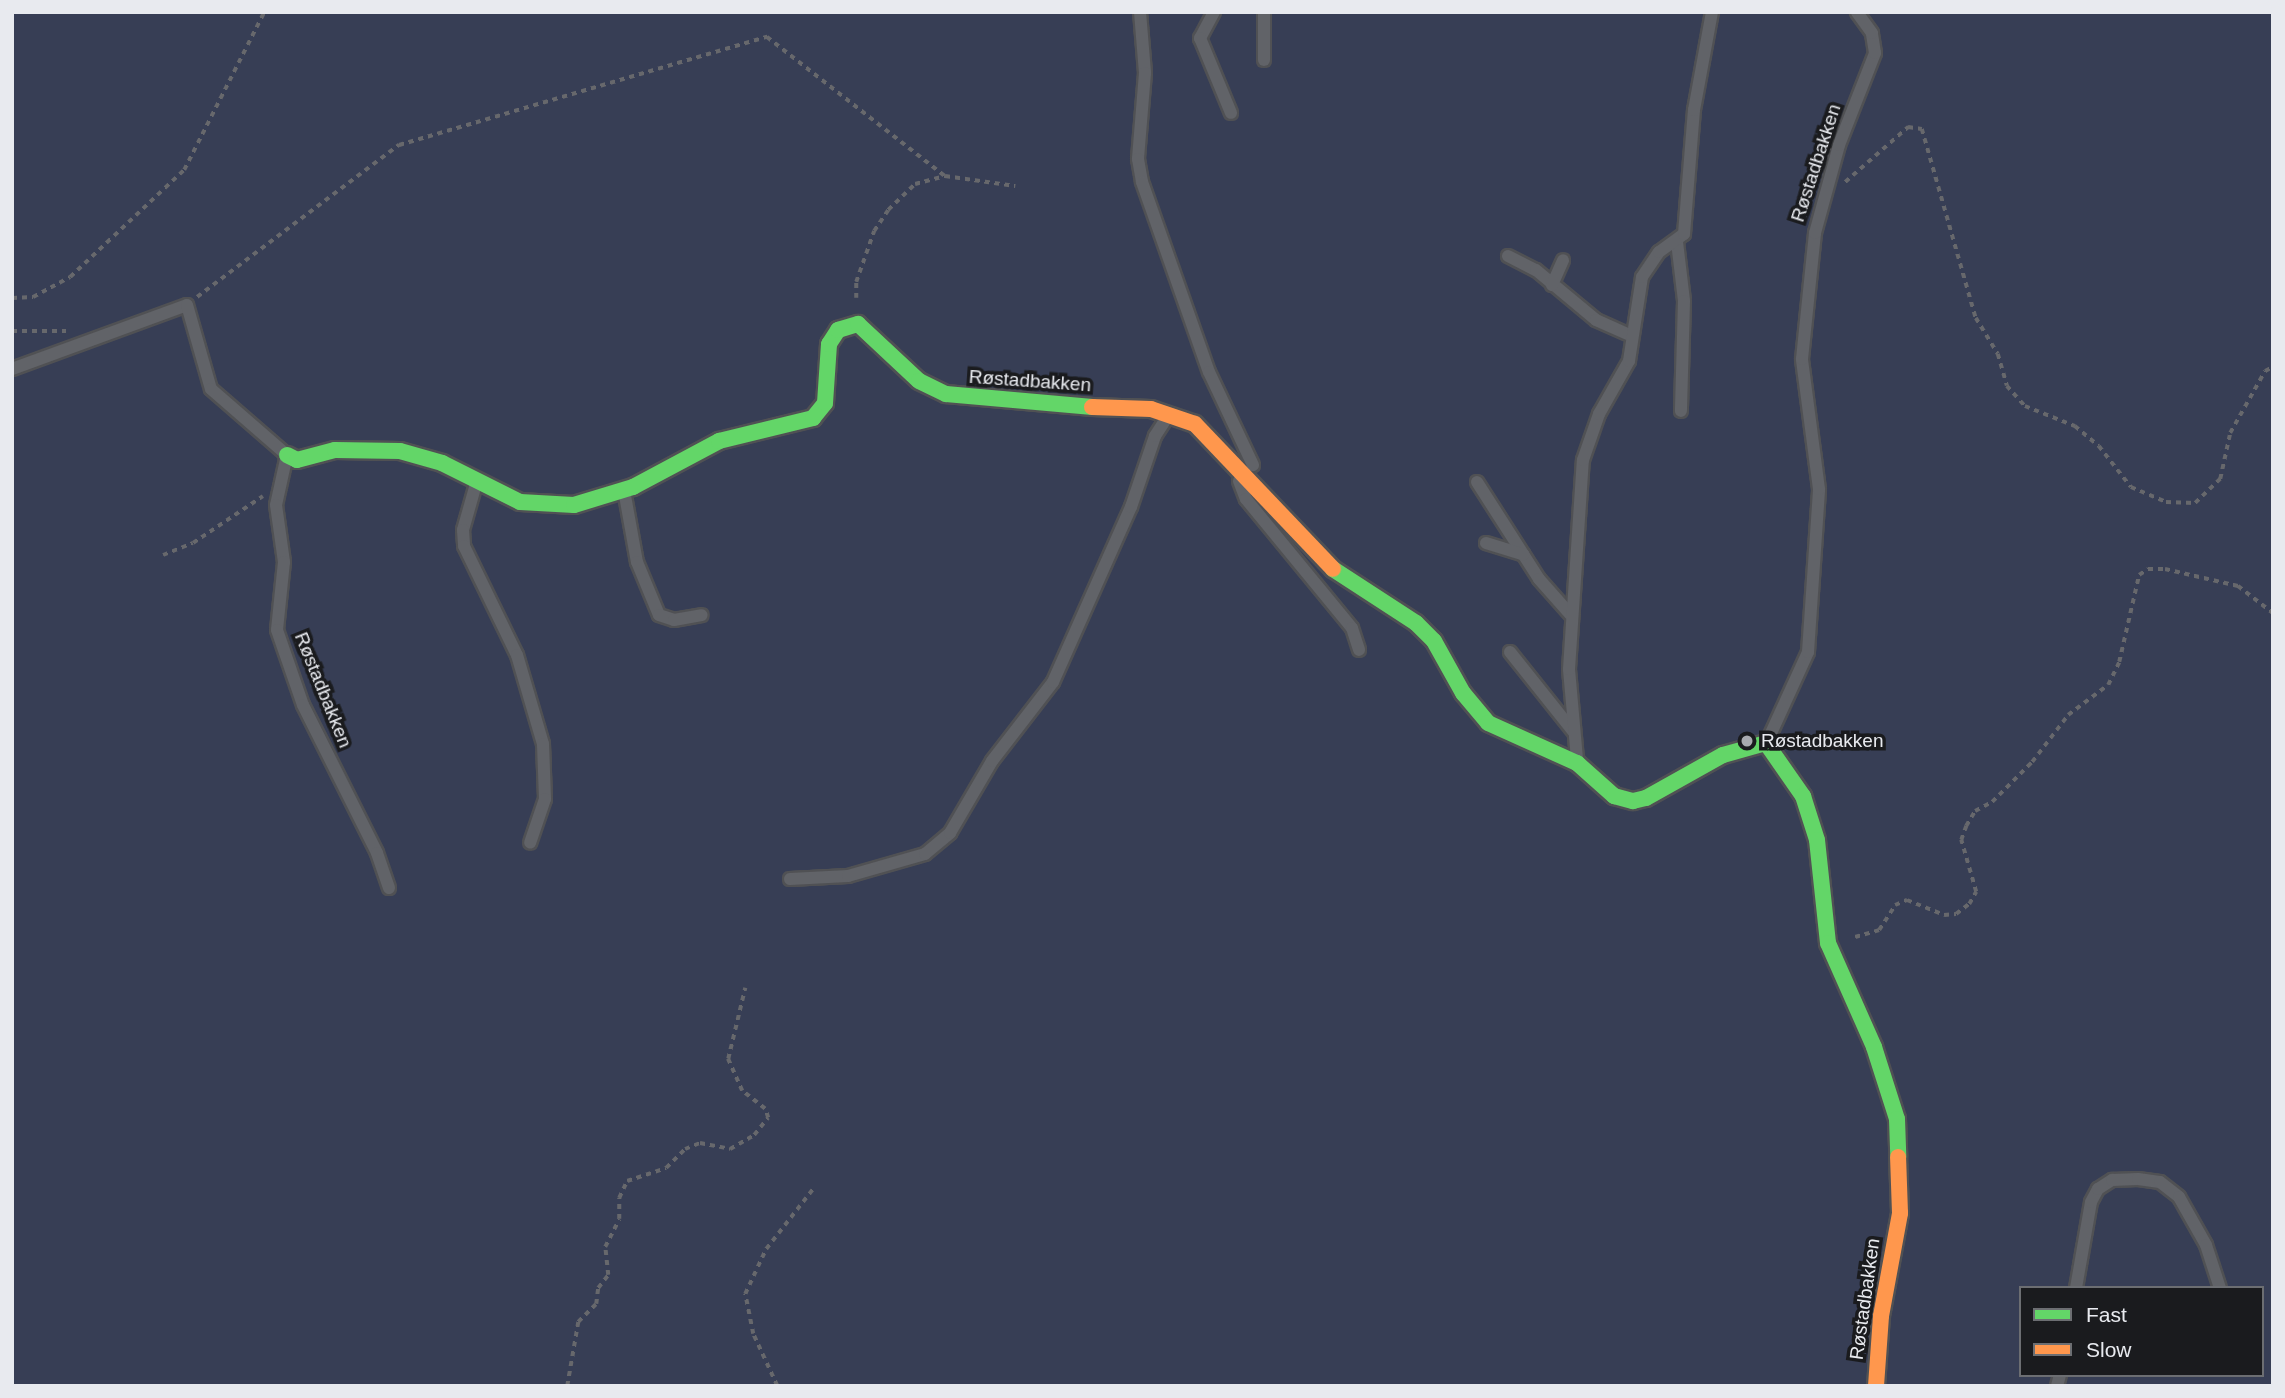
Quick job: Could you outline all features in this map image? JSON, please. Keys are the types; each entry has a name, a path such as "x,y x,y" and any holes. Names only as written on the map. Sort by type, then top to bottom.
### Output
{"street":[{"name":"Røstadbakken","path":"858,324 919,381 946,394 1170,413 1205,430 1255,483 1289,527 1337,572 1395,608 1434,641 1463,693 1488,723 1577,763 1614,796 1633,802 1723,755 1766,743 1803,796 1816,840 1828,943 1888,1084 1901,1154 1900,1213 1881,1316 1876,1386"},
{"path":"287,455 297,460 335,450 400,452 442,463 477,483 520,502 542,506 574,505 624,490 719,440 813,418 825,403 829,344 838,330 858,324"}],"lane":[{"name":"Røstadbakken","path":"1140,12 1145,73 1138,159 1142,181 1209,372 1252,465 1255,483"},
{"path":"1214,12 1199,37 1231,113"},
{"path":"1264,12 1264,60"},
{"path":"1681,411 1684,300 1678,242 1688,219 1694,110 1712,12"},
{"name":"Røstadbakken","path":"1766,743 1808,652 1819,489 1802,359 1815,233 1824,199 1875,53 1872,33 1857,12"},
{"path":"1577,763 1569,669 1584,453 1599,414 1624,376 1642,277 1659,252 1678,242"},
{"path":"1508,256 1536,270 1579,310 1632,336"},
{"path":"1552,285 1563,260"},
{"path":"12,369 187,305 211,389 287,455"},
{"path":"790,879 848,876 925,854 950,833 992,761 1053,682 1131,508 1155,436 1170,413"},
{"name":"Røstadbakken","path":"287,455 278,490 277,528 284,562 277,630 283,653 318,738 377,853 389,888"},
{"name":"Røstadbakken","path":"1241,470 1241,491 1352,628 1359,650"},
{"path":"1477,482 1523,554 1571,615"},
{"path":"477,483 463,530 464,546 517,655 544,753 545,799 530,843"},
{"path":"624,490 637,562 659,615 674,620 702,615"},
{"path":"1486,542 1523,554"},
{"path":"1510,652 1576,734"},
{"path":"2076,1286 2091,1202 2098,1189 2112,1180 2138,1179 2160,1182 2179,1197 2206,1245 2219,1286"}],"path":[{"path":"12,298 33,297 70,277 184,170 264,12"},
{"path":"187,305 398,145 767,37 945,176"},
{"path":"1824,199 1908,127 1922,128 1976,318 1998,354 2007,386 2025,406 2075,426 2099,446 2131,487 2166,502 2195,503 2220,479 2230,433 2265,371 2273,367"},
{"path":"858,324 856,282 874,231 888,210 915,184 945,176 1015,186"},
{"path":"163,555 193,543 258,498 278,490"},
{"path":"1828,943 1879,930 1895,905 1907,900 1944,915 1956,914 1969,904 1976,892 1961,840 1966,826 1975,811 1992,802 2032,762 2068,715 2108,685 2119,663 2139,575 2148,569 2165,569 2238,586 2273,613"},
{"path":"567,1386 578,1322 596,1304 598,1288 608,1275 605,1247 619,1219 619,1198 627,1181 666,1168 685,1149 700,1143 730,1149 754,1135 768,1118 765,1109 742,1091 728,1059 728,1043 745,988"},
{"path":"777,1386 753,1334 745,1294 766,1248 813,1189"}],"shaded area":[{"path":"12,12 2273,12 2273,1386 12,1386"}],"traffic: fast":[{"path":"287,455 297,460 335,450 400,451 442,463 520,502 574,505 633,487 719,441 813,418 825,403 829,344 838,330 858,324 919,381 946,394 1092,407"},
{"path":"1333,569 1416,623 1434,641 1463,693 1488,723 1577,763 1614,796 1633,801 1646,798 1723,755 1766,743 1803,796 1817,840 1828,943 1874,1047 1897,1119 1898,1157"}],"traffic: slow":[{"path":"1092,407 1151,409 1195,424 1333,569"},
{"path":"1876,1386 1881,1316 1900,1213 1898,1157"}],"place":[{"name":"Røstadbakken","path":"1747,741"}]}
